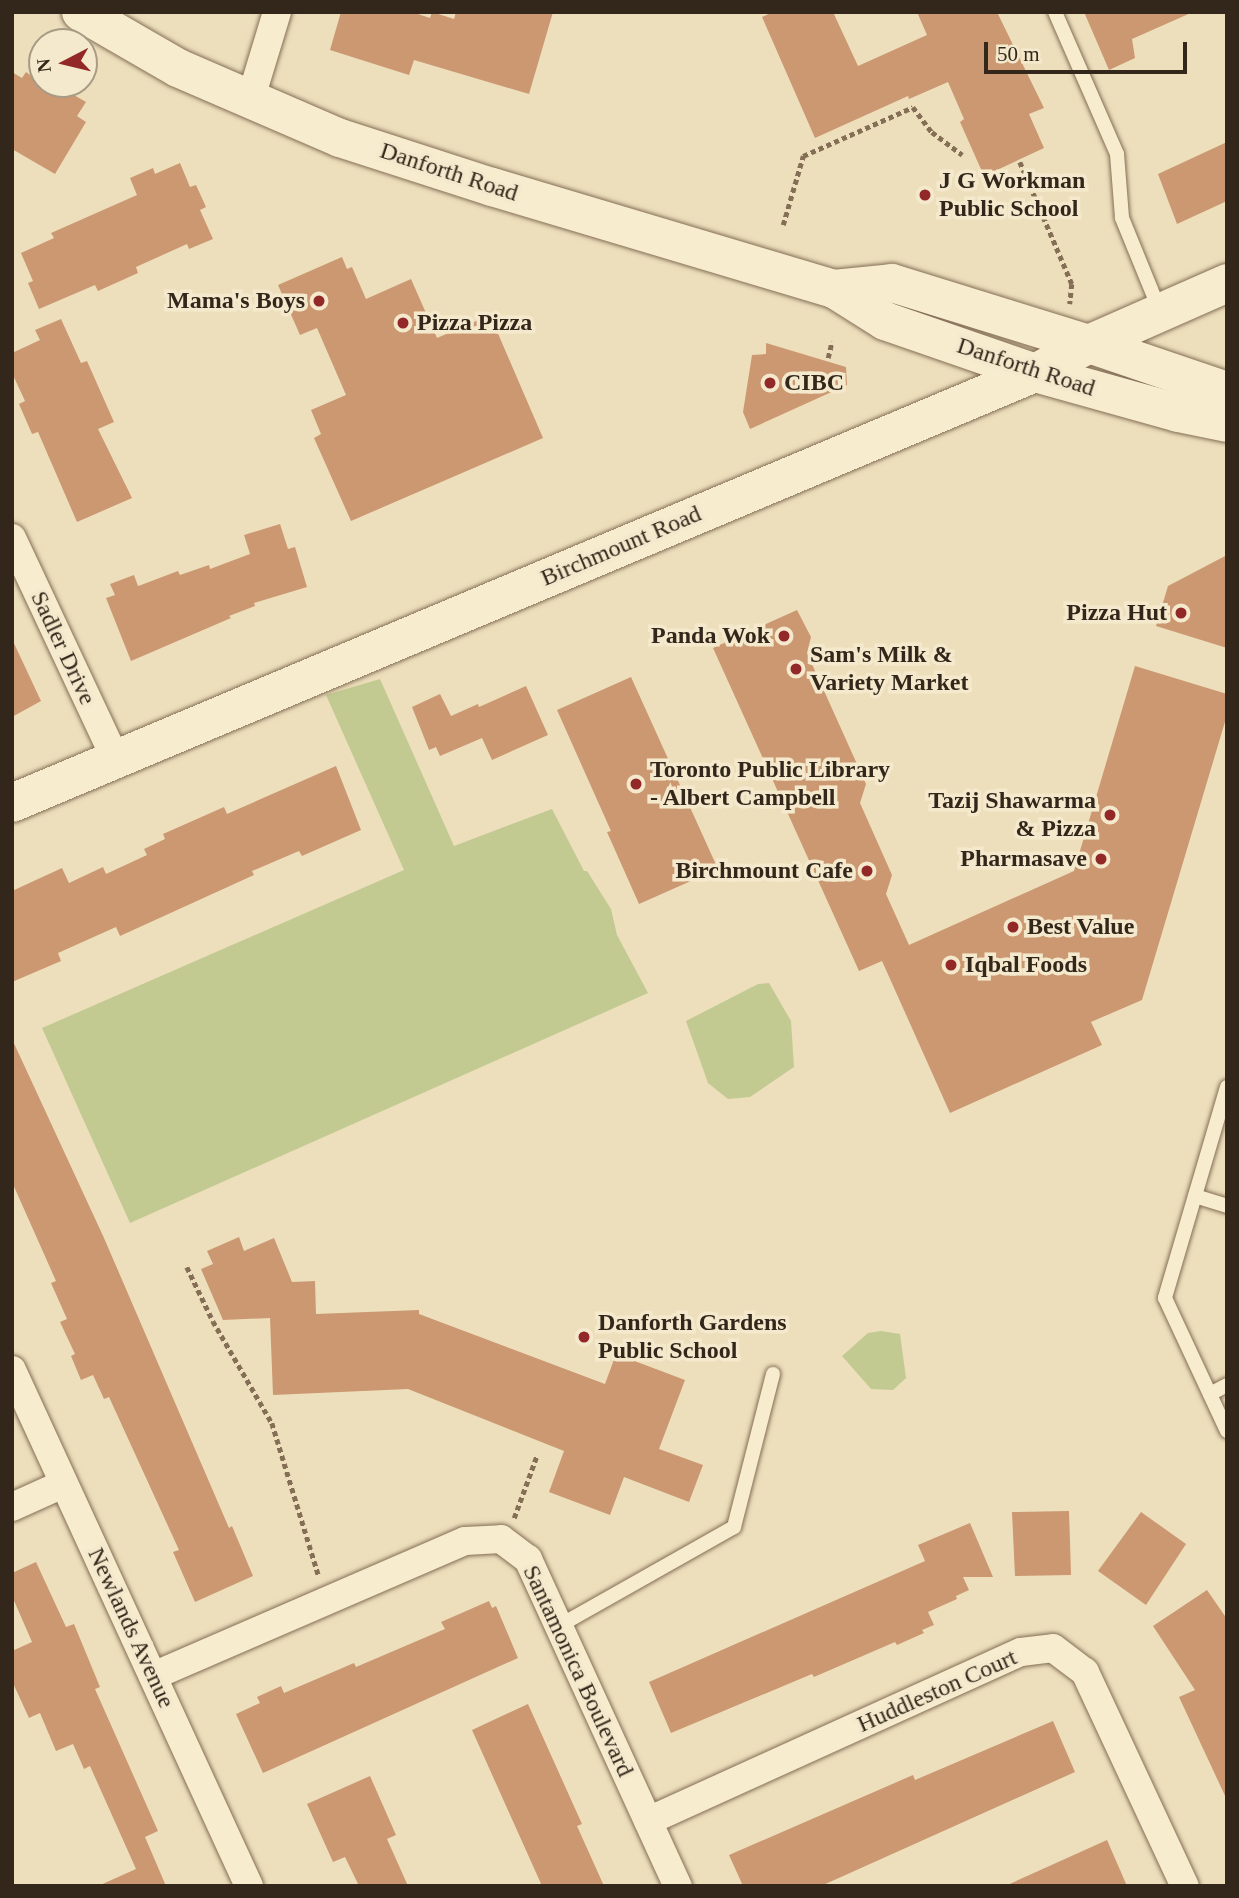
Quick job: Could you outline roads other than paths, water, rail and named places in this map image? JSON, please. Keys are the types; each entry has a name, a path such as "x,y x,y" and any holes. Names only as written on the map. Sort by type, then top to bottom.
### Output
{"main road":[{"name":"Danforth Road","path":"81,12 178,68 340,138 492,187 834,289 885,321 1035,373 1178,413 1227,423"},
{"name":"Birchmount Road","path":"12,803 1035,373 1089,344 1227,283"},
{"name":"Danforth Road","path":"834,289 892,284 1089,344 1227,391"}],"street":[{"path":"250,101 277,12"},
{"name":"Sadler Drive","path":"12,538 115,758"},
{"name":"Newlands Avenue","path":"12,1370 249,1886"},
{"path":"12,1507 63,1484"},
{"name":"Santamonica Boulevard","path":"153,1676 465,1541 501,1539 528,1559 678,1886"},
{"name":"Huddleston Court","path":"648,1821 1021,1652 1053,1648 1085,1672 1185,1886"}],"lane":[{"path":"1055,12 1117,154 1122,218 1161,312"},
{"path":"1227,1087 1165,1298 1227,1431"},
{"path":"1195,1196 1227,1206"},
{"path":"559,1626 734,1527 773,1374"},
{"path":"1210,1394 1227,1385"}],"place":[{"name":"J G Workman Public School","path":"925,195"},
{"name":"Mama's Boys","path":"319,301"},
{"name":"Pizza Pizza","path":"403,323"},
{"name":"CIBC","path":"770,383"},
{"name":"Pizza Hut","path":"1181,613"},
{"name":"Panda Wok","path":"784,636"},
{"name":"Sam's Milk & Variety Market","path":"796,669"},
{"name":"Toronto Public Library - Albert Campbell","path":"636,784"},
{"name":"Tazij Shawarma & Pizza","path":"1110,815"},
{"name":"Pharmasave","path":"1101,859"},
{"name":"Birchmount Cafe","path":"867,871"},
{"name":"Best Value","path":"1013,927"},
{"name":"Iqbal Foods","path":"951,965"},
{"name":"Danforth Gardens Public School","path":"584,1337"}]}
